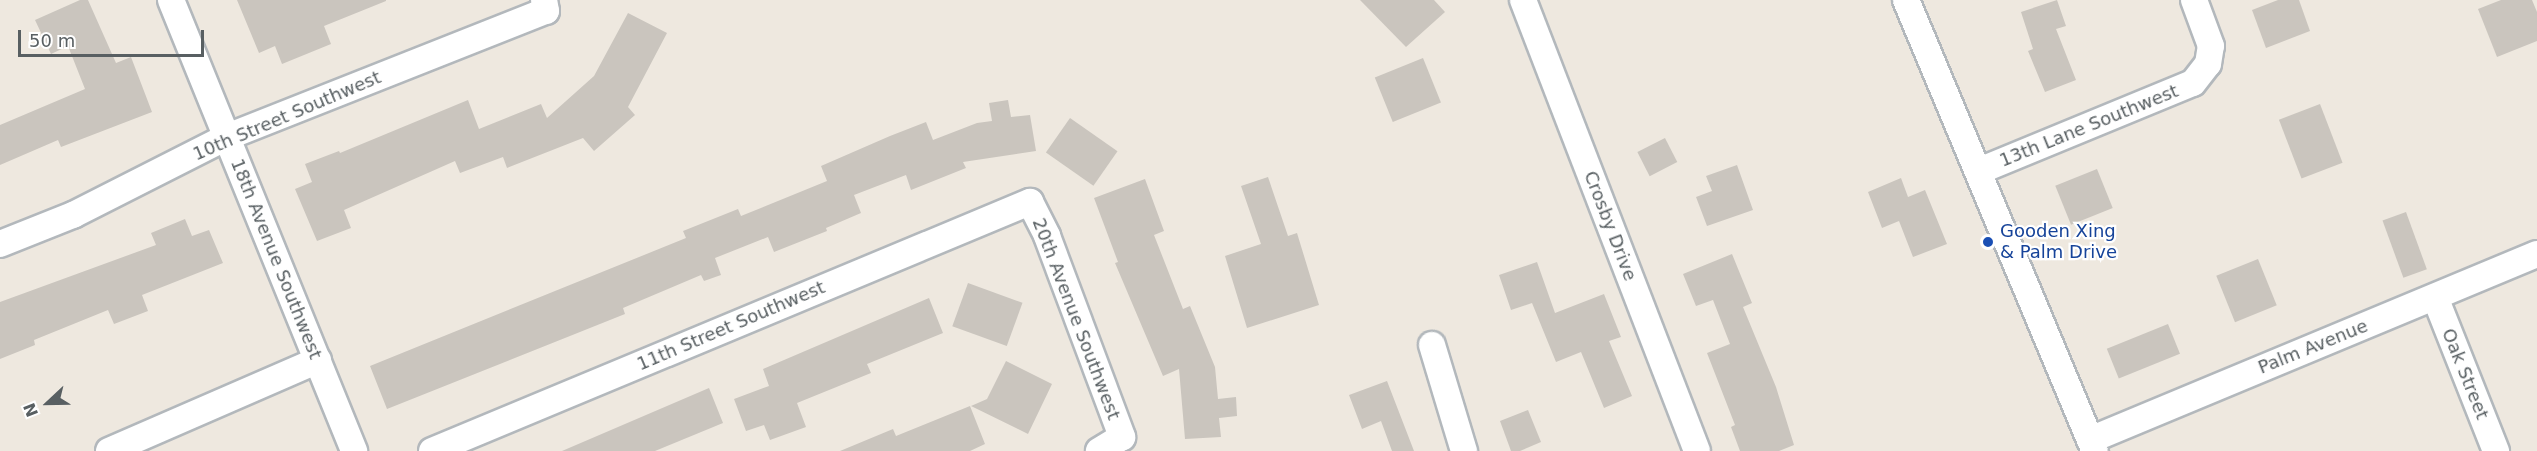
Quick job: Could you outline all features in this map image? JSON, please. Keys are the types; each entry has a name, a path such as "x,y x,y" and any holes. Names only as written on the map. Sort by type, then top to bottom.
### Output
{"street":[{"name":"18th Avenue Southwest","path":"171,0 354,451"},
{"name":"Crosby Drive","path":"1523,0 1697,451"},
{"path":"1906,0 2092,445"},
{"name":"13th Lane Southwest","path":"1979,171 2193,83 2208,64 2211,46 2194,0"},
{"name":"10th Street Southwest","path":"0,244 73,215 227,137 545,5"},
{"name":"20th Avenue Southwest","path":"1030,202 1047,236 1122,436 1099,451"},
{"name":"11th Street Southwest","path":"432,451 1030,202"},
{"name":"Palm Avenue","path":"2092,445 2537,254"},
{"name":"Oak Street","path":"2435,297 2496,451"},
{"path":"1432,345 1464,451"},
{"path":"109,451 318,360"}],"building":[{"path":"80,0 88,0 116,63 131,57 152,112 61,147 58,140 0,165 0,125 85,89 68,46 51,54 35,20"},
{"path":"237,0 386,1 324,26 331,44 282,64 275,46 259,53"},
{"path":"1360,0 1434,0 1445,12 1406,47"},
{"path":"2057,0 2066,26 2056,29 2076,80 2045,92 2028,51 2033,49 2021,12"},
{"path":"2278,0 2299,0 2310,31 2266,48 2252,10"},
{"path":"2501,0 2532,0 2537,12 2537,41 2497,57 2478,9"},
{"path":"628,13 667,33 628,107 635,115 594,151 583,138 507,168 503,157 460,173 455,161 344,210 351,228 317,241 295,189 312,182 305,164 339,151 340,153 468,100 479,129 541,104 547,118 594,76"},
{"path":"1423,58 1441,103 1393,122 1375,77"},
{"path":"1008,100 1011,117 1030,115 1036,151 963,162 966,168 911,190 906,175 854,195 861,213 826,228 827,231 774,252 768,237 715,258 721,275 704,281 701,275 623,308 625,314 387,409 370,366 686,238 683,231 738,209 741,216 827,181 821,166 890,136 926,122 933,140 977,123 992,121 989,103"},
{"path":"2320,104 2343,163 2301,179 2279,120"},
{"path":"1070,118 1118,151 1093,186 1046,152"},
{"path":"1665,138 1677,162 1650,176 1637,152"},
{"path":"1737,165 1753,210 1707,226 1696,197 1712,191 1706,176"},
{"path":"2097,169 2113,208 2071,225 2055,186"},
{"path":"1268,177 1288,236 1297,233 1319,305 1247,328 1225,256 1261,244 1241,186"},
{"path":"1901,178 1908,197 1925,190 1947,244 1913,257 1899,221 1882,228 1868,192"},
{"path":"1145,179 1164,231 1154,235 1183,309 1190,306 1215,367 1218,399 1236,397 1237,416 1219,418 1221,437 1185,439 1179,369 1163,376 1115,263 1118,262 1094,198"},
{"path":"2406,212 2427,269 2403,278 2383,221"},
{"path":"185,219 192,236 209,230 223,263 142,295 148,311 114,324 108,310 34,340 35,345 0,359 0,302 156,245 151,233"},
{"path":"1732,254 1752,303 1743,307 1776,387 1794,445 1779,451 1740,451 1731,427 1735,425 1707,353 1730,344 1713,300 1696,306 1683,274"},
{"path":"2258,259 2277,305 2235,322 2216,276"},
{"path":"1537,262 1555,313 1604,294 1621,337 1609,341 1632,396 1604,408 1581,352 1556,362 1532,303 1511,310 1499,275"},
{"path":"968,283 1023,303 1007,346 952,326"},
{"path":"929,298 943,333 867,364 871,373 797,403 806,427 770,440 764,425 746,431 734,399 769,386 763,369"},
{"path":"2168,324 2180,354 2119,378 2107,349"},
{"path":"1006,361 1052,384 1028,434 971,406 987,399"},
{"path":"1387,381 1414,451 1392,451 1381,421 1362,429 1349,395"},
{"path":"709,388 723,423 655,451 562,451"},
{"path":"970,406 985,444 970,451 840,451 893,429 896,436"},
{"path":"1528,410 1541,442 1520,451 1511,451 1500,421"}],"place":[{"name":"Gooden Xing & Palm Drive","path":"1988,242"}]}
